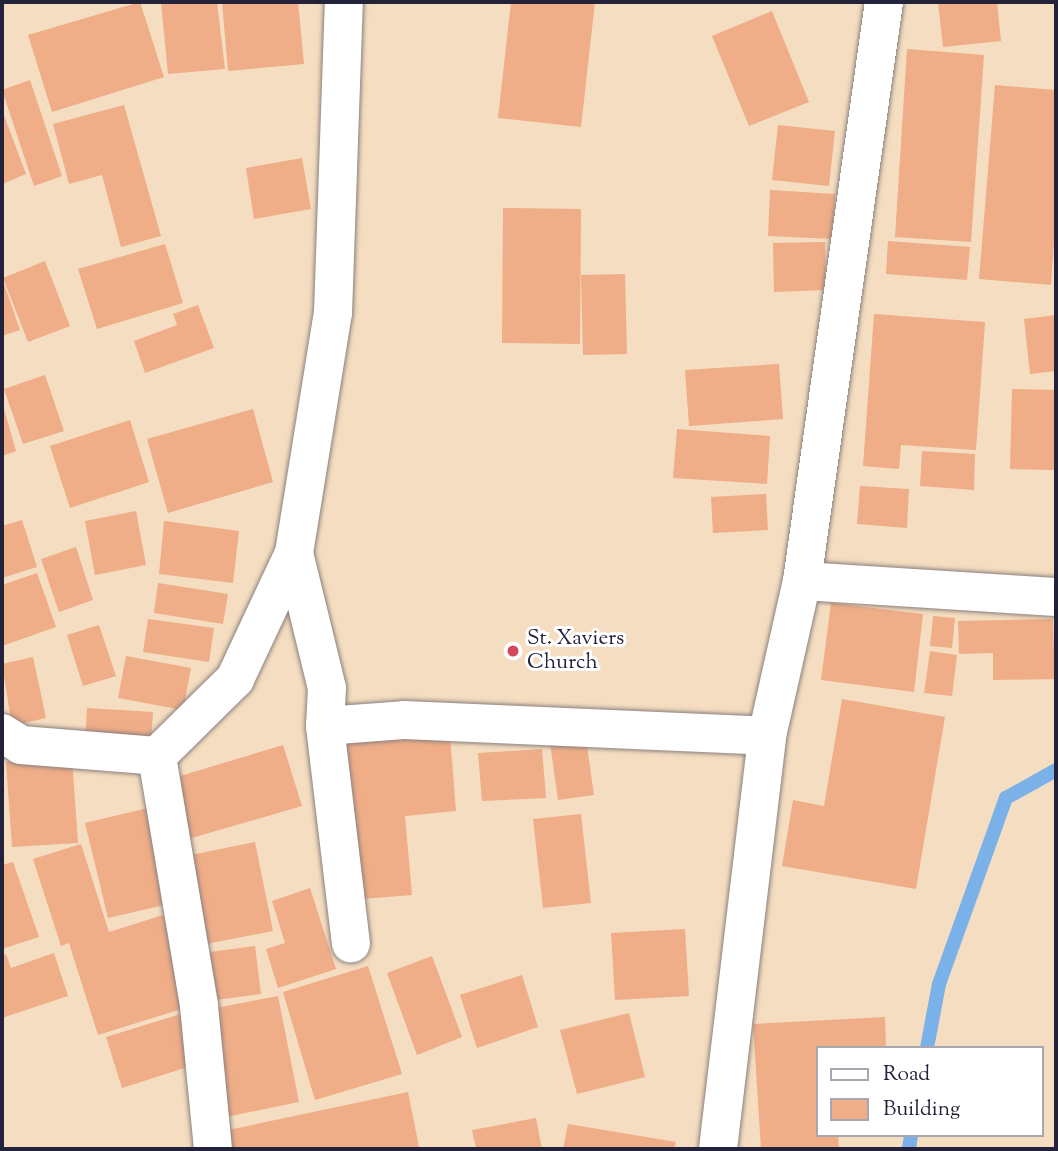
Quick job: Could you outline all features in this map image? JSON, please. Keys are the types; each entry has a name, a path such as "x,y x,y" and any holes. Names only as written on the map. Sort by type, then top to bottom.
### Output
{"street":[{"path":"2,733 22,745 158,756 235,679 294,553 333,313 344,2"},
{"path":"718,1149 767,736 802,580 884,2"},
{"path":"294,553 327,688 325,726 351,943"},
{"path":"802,580 1056,597"},
{"path":"325,726 404,720 767,736"},
{"path":"158,756 199,1005 213,1149"}],"building":[{"path":"140,2 164,77 52,112 28,35"},
{"path":"161,2 217,2 225,69 168,74"},
{"path":"222,2 298,2 304,64 228,71"},
{"path":"511,2 595,2 581,127 498,118"},
{"path":"938,2 997,2 1001,41 943,47"},
{"path":"772,11 809,102 749,126 712,36"},
{"path":"907,49 984,55 971,242 895,237"},
{"path":"30,80 62,176 34,186 2,90"},
{"path":"995,85 1056,90 1056,214 1051,285 979,279"},
{"path":"124,105 161,236 121,247 102,175 69,184 53,124"},
{"path":"2,110 26,174 2,184"},
{"path":"778,125 835,131 829,186 772,180"},
{"path":"302,158 311,209 254,219 246,168"},
{"path":"770,190 835,194 833,239 768,236"},
{"path":"503,208 581,209 580,344 502,343"},
{"path":"888,241 970,247 967,280 886,274"},
{"path":"825,242 826,290 774,292 773,243"},
{"path":"165,244 183,303 97,329 78,269"},
{"path":"45,261 70,326 28,342 3,278"},
{"path":"625,274 627,354 583,355 581,275"},
{"path":"2,278 20,330 2,336"},
{"path":"198,305 214,348 145,373 134,341 177,325 173,314"},
{"path":"874,314 985,322 976,450 901,445 899,469 863,466"},
{"path":"1056,315 1056,371 1030,374 1024,319"},
{"path":"779,364 783,419 689,426 685,370"},
{"path":"45,375 64,431 23,444 4,389"},
{"path":"1012,389 1056,390 1056,470 1010,469"},
{"path":"2,402 16,451 2,456"},
{"path":"253,409 273,482 168,513 147,439"},
{"path":"130,420 149,482 70,508 50,446"},
{"path":"677,429 770,436 767,484 673,478"},
{"path":"922,451 975,454 974,490 920,486"},
{"path":"860,486 909,489 907,528 857,524"},
{"path":"766,494 768,530 713,533 711,497"},
{"path":"136,511 146,565 95,575 85,521"},
{"path":"22,520 37,567 2,578 2,526"},
{"path":"164,521 239,531 233,583 159,574"},
{"path":"76,547 93,600 59,612 41,559"},
{"path":"37,573 56,627 2,646 2,585"},
{"path":"158,583 228,594 223,624 154,613"},
{"path":"831,603 923,614 914,692 821,680"},
{"path":"933,616 955,618 952,648 930,646"},
{"path":"148,619 214,628 209,662 143,652"},
{"path":"1053,619 1055,679 993,680 993,653 959,654 958,621"},
{"path":"99,625 116,676 83,686 67,635"},
{"path":"930,651 957,655 952,696 924,693"},
{"path":"126,656 191,668 183,710 118,698"},
{"path":"33,657 46,718 12,726 2,664"},
{"path":"842,699 945,717 916,889 782,866 793,800 824,806"},
{"path":"87,708 153,712 151,743 85,739"},
{"path":"450,735 456,811 405,816 412,895 350,900 337,744"},
{"path":"586,739 594,795 558,800 550,743"},
{"path":"283,745 302,806 185,840 167,780"},
{"path":"542,749 546,798 482,801 478,753"},
{"path":"72,758 78,843 12,847 6,762"},
{"path":"152,807 173,903 108,918 85,823"},
{"path":"581,814 591,903 543,908 533,819"},
{"path":"255,842 273,931 201,945 181,857"},
{"path":"81,844 109,932 163,915 191,1006 98,1035 69,943 61,946 33,859"},
{"path":"13,862 39,937 2,949 2,865"},
{"path":"310,888 336,969 278,988 266,949 285,943 272,901"},
{"path":"685,929 689,996 615,1000 611,933"},
{"path":"255,946 261,994 208,1001 202,953"},
{"path":"54,953 68,996 2,1018 2,956 6,954 11,968"},
{"path":"432,956 462,1037 417,1055 387,973"},
{"path":"368,966 402,1074 315,1100 283,992"},
{"path":"522,975 538,1027 477,1048 460,995"},
{"path":"278,996 299,1102 226,1117 205,1010"},
{"path":"184,1013 200,1063 122,1088 106,1037"},
{"path":"629,1013 645,1077 577,1094 560,1030"},
{"path":"885,1017 886,1046 816,1046 816,1137 838,1137 839,1149 761,1149 753,1024"},
{"path":"408,1092 419,1147 223,1149 219,1132"},
{"path":"536,1118 542,1149 476,1149 472,1130"},
{"path":"568,1124 676,1142 674,1149 563,1149"}],"waterway":[{"path":"927,1046 939,984 1006,798 1056,770"},
{"path":"909,1149 911,1137"}],"place":[{"name":"St. Xaviers Church","path":"513,651"}]}
